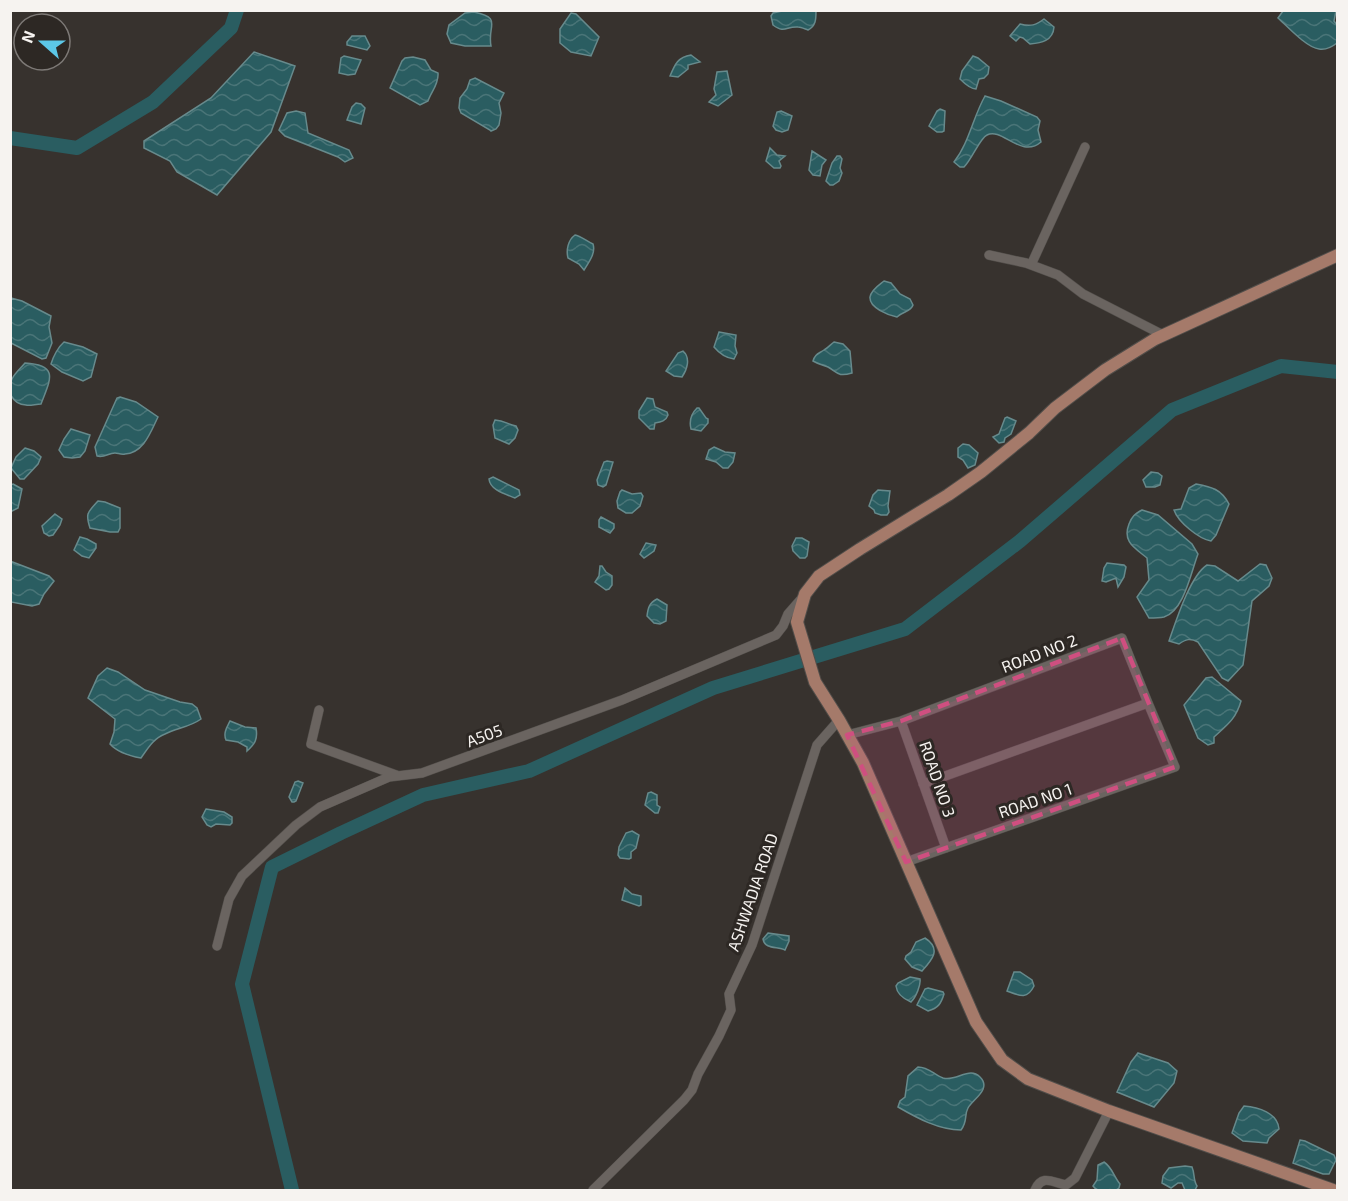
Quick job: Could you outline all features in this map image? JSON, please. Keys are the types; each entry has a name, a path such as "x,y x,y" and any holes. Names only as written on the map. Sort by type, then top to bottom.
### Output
{"main road":[{"path":"1333,1191 1028,1079 1002,1060 976,1022 862,763 815,682 797,622 806,594 819,576 981,472 1055,408 1105,370 1155,339 1338,255"}],"street":[{"path":"1031,265 1085,147"},
{"path":"989,255 1058,274 1083,294 1164,335"},
{"name":"A505","path":"217,946 229,899 242,876 296,825 320,807 389,777 422,773 622,700 776,635 788,614 806,594"},
{"name":"ROAD NO 2","path":"901,721 1122,638 1148,703"},
{"path":"923,784 1148,703"},
{"name":"ROAD NO 1","path":"906,862 1175,767 1148,703"},
{"path":"319,710 311,744 399,776"},
{"name":"ASHWADIA ROAD","path":"593,1191 692,1090 731,1010 729,994 752,945 817,745 839,720"},
{"path":"847,735 901,721"},
{"name":"ROAD NO 3","path":"901,721 946,848"},
{"path":"1035,1191 1037,1185 1042,1181 1047,1180 1066,1185 1076,1178 1110,1111"}],"highlighted area":[{"path":"1122,638 1175,767 906,862 847,735 901,721"}],"water":[{"path":"782,11 816,11 814,24 808,30 798,27 780,29 773,25 771,16 773,13"},
{"path":"1283,11 1336,11 1334,21 1337,25 1337,43 1324,49 1314,48 1278,18"},
{"path":"465,13 483,14 491,20 491,46 465,46 451,43 447,34 449,25"},
{"path":"571,13 576,14 599,37 591,56 571,52 560,43 560,29"},
{"path":"1044,19 1054,27 1046,40 1030,44 1023,38 1020,37 1016,41 1010,36 1020,24 1033,25"},
{"path":"352,36 365,36 370,46 367,50 347,45"},
{"path":"254,52 295,66 271,132 217,195 177,172 170,161 144,148 144,141 211,98"},
{"path":"691,55 700,62 688,65 688,69 678,77 670,76 683,57"},
{"path":"344,56 361,60 355,74 339,73 341,58"},
{"path":"973,56 989,67 988,74 979,79 976,89 969,87 960,79 962,71"},
{"path":"413,57 425,60 431,70 438,73 436,84 428,101 420,105 390,88 402,61"},
{"path":"727,71 732,95 718,106 709,102 716,95 714,89 717,72"},
{"path":"475,78 504,93 499,103 501,113 499,125 491,131 461,113 459,108 460,98 470,80"},
{"path":"985,96 1037,117 1040,121 1038,130 1041,142 1026,147 999,135 987,135 964,167 960,167 954,162"},
{"path":"356,103 365,108 361,124 347,120"},
{"path":"940,109 945,111 944,131 937,132 929,126"},
{"path":"296,111 305,113 308,133 349,150 353,158 345,162 338,157 285,136 279,130 287,113"},
{"path":"781,111 792,116 788,130 782,132 773,126 777,112"},
{"path":"770,148 777,155 785,156 779,161 780,168 774,168 766,161"},
{"path":"812,151 826,160 822,165 820,176 813,175 809,170"},
{"path":"837,156 842,159 840,168 842,173 839,181 830,185 826,181"},
{"path":"575,235 593,244 594,247 590,261 584,270 568,258 568,245"},
{"path":"884,281 891,283 900,294 910,299 913,305 897,317 884,313 871,301 871,294"},
{"path":"11,298 51,316 49,327 52,343 46,358 42,359 11,343"},
{"path":"719,332 736,335 737,353 734,359 723,355 714,347"},
{"path":"64,342 97,354 91,377 83,381 62,372 51,364 56,352"},
{"path":"834,342 843,344 850,351 852,373 838,374 813,361 817,354"},
{"path":"683,351 688,360 685,371 682,377 674,376 666,371 678,353"},
{"path":"25,363 44,367 50,375 41,404 21,404 10,392 12,379"},
{"path":"117,398 136,402 158,417 146,440 137,450 132,453 97,456 95,447"},
{"path":"647,398 653,399 655,407 667,412 668,415 665,420 655,423 654,429 650,429 639,418 639,411"},
{"path":"697,408 708,419 708,423 701,431 691,429 690,426 690,420"},
{"path":"1007,417 1016,421 1011,434 1005,438 1004,442 999,443 993,437 999,434"},
{"path":"495,420 516,426 518,430 515,438 509,444 495,438 493,425"},
{"path":"71,429 90,435 85,451 80,457 64,457 59,450"},
{"path":"963,444 969,445 978,453 975,465 968,468 958,457 958,448"},
{"path":"714,447 735,453 733,462 728,468 723,468 716,462 706,459 709,450"},
{"path":"25,448 41,457 38,464 24,479 20,479 11,468 16,457"},
{"path":"604,462 613,462 606,485 603,487 598,485 597,480"},
{"path":"1151,472 1162,476 1160,485 1146,487 1143,480"},
{"path":"493,477 519,490 520,495 515,498 495,489 489,479"},
{"path":"13,484 22,489 18,508 12,511 10,485"},
{"path":"1196,484 1216,490 1229,504 1216,535 1211,541 1190,529 1180,520 1174,510 1181,509 1189,488"},
{"path":"622,490 632,494 641,493 643,496 640,506 632,513 626,513 618,508 617,501"},
{"path":"878,490 890,491 887,515 875,513 869,506 873,495"},
{"path":"98,501 120,508 118,532 90,528 88,513"},
{"path":"1142,510 1158,515 1192,544 1198,554 1182,599 1171,613 1164,617 1149,618 1137,597 1149,580 1147,558 1128,540 1127,530 1133,517"},
{"path":"55,514 62,519 53,535 49,536 44,533 42,526"},
{"path":"601,517 614,524 610,533 599,527"},
{"path":"80,537 96,544 89,558 74,550"},
{"path":"796,538 809,542 805,558 800,558 793,551 792,546"},
{"path":"646,543 656,545 654,551 644,558 640,554"},
{"path":"10,561 49,576 54,581 39,604 32,606 11,602"},
{"path":"1107,563 1126,567 1124,577 1118,587 1116,578 1106,582 1102,581"},
{"path":"1260,564 1266,565 1272,578 1269,586 1252,601 1243,665 1228,681 1222,678 1198,642 1188,640 1179,644 1169,641 1189,589 1207,565 1215,566 1238,581"},
{"path":"600,566 612,576 612,585 606,590 595,582 599,576"},
{"path":"657,599 667,605 666,621 660,624 654,623 647,616 649,606"},
{"path":"107,668 118,672 145,690 192,704 197,708 201,719 158,738 141,758 120,752 110,744 115,719 88,698 98,676"},
{"path":"1212,677 1241,701 1234,717 1214,737 1214,743 1208,745 1198,738 1184,705 1206,678"},
{"path":"230,721 245,727 256,728 255,741 247,751 247,747 238,742 226,740 225,732"},
{"path":"295,782 303,783 296,801 292,802 289,797"},
{"path":"648,793 657,795 657,805 660,807 658,813 645,805"},
{"path":"206,809 224,812 232,817 232,823 230,825 216,824 211,827 207,825 202,817"},
{"path":"632,831 639,835 636,848 631,852 631,858 620,858 619,847 626,833"},
{"path":"625,888 632,894 641,896 641,905 622,900"},
{"path":"768,933 789,936 785,950 766,945 763,939"},
{"path":"925,938 933,946 934,954 922,971 912,967 905,959 916,942"},
{"path":"1014,972 1020,972 1032,980 1034,986 1026,995 1007,991"},
{"path":"910,977 920,979 918,991 911,1002 899,994 896,986"},
{"path":"925,989 944,994 939,1005 928,1011 917,1005"},
{"path":"1138,1053 1168,1063 1177,1071 1174,1083 1154,1107 1117,1092 1131,1062"},
{"path":"918,1067 947,1079 974,1073 983,1081 983,1090 968,1108 961,1130 936,1126 898,1107 900,1101 905,1097 908,1076"},
{"path":"1244,1106 1261,1109 1278,1123 1279,1129 1267,1143 1243,1141 1232,1133"},
{"path":"1300,1140 1334,1155 1336,1160 1329,1174 1293,1163"},
{"path":"1104,1162 1120,1184 1116,1190 1100,1191 1093,1186 1097,1180 1098,1165"},
{"path":"1192,1167 1197,1186 1195,1190 1185,1190 1182,1183 1171,1188 1162,1183 1163,1176 1169,1168"}],"waterway":[{"path":"10,138 77,148 153,102 231,28 237,10"},
{"path":"292,1190 242,984 272,867 423,795 529,771 713,688 905,629 1020,541 1172,410 1281,366 1338,372"}]}
